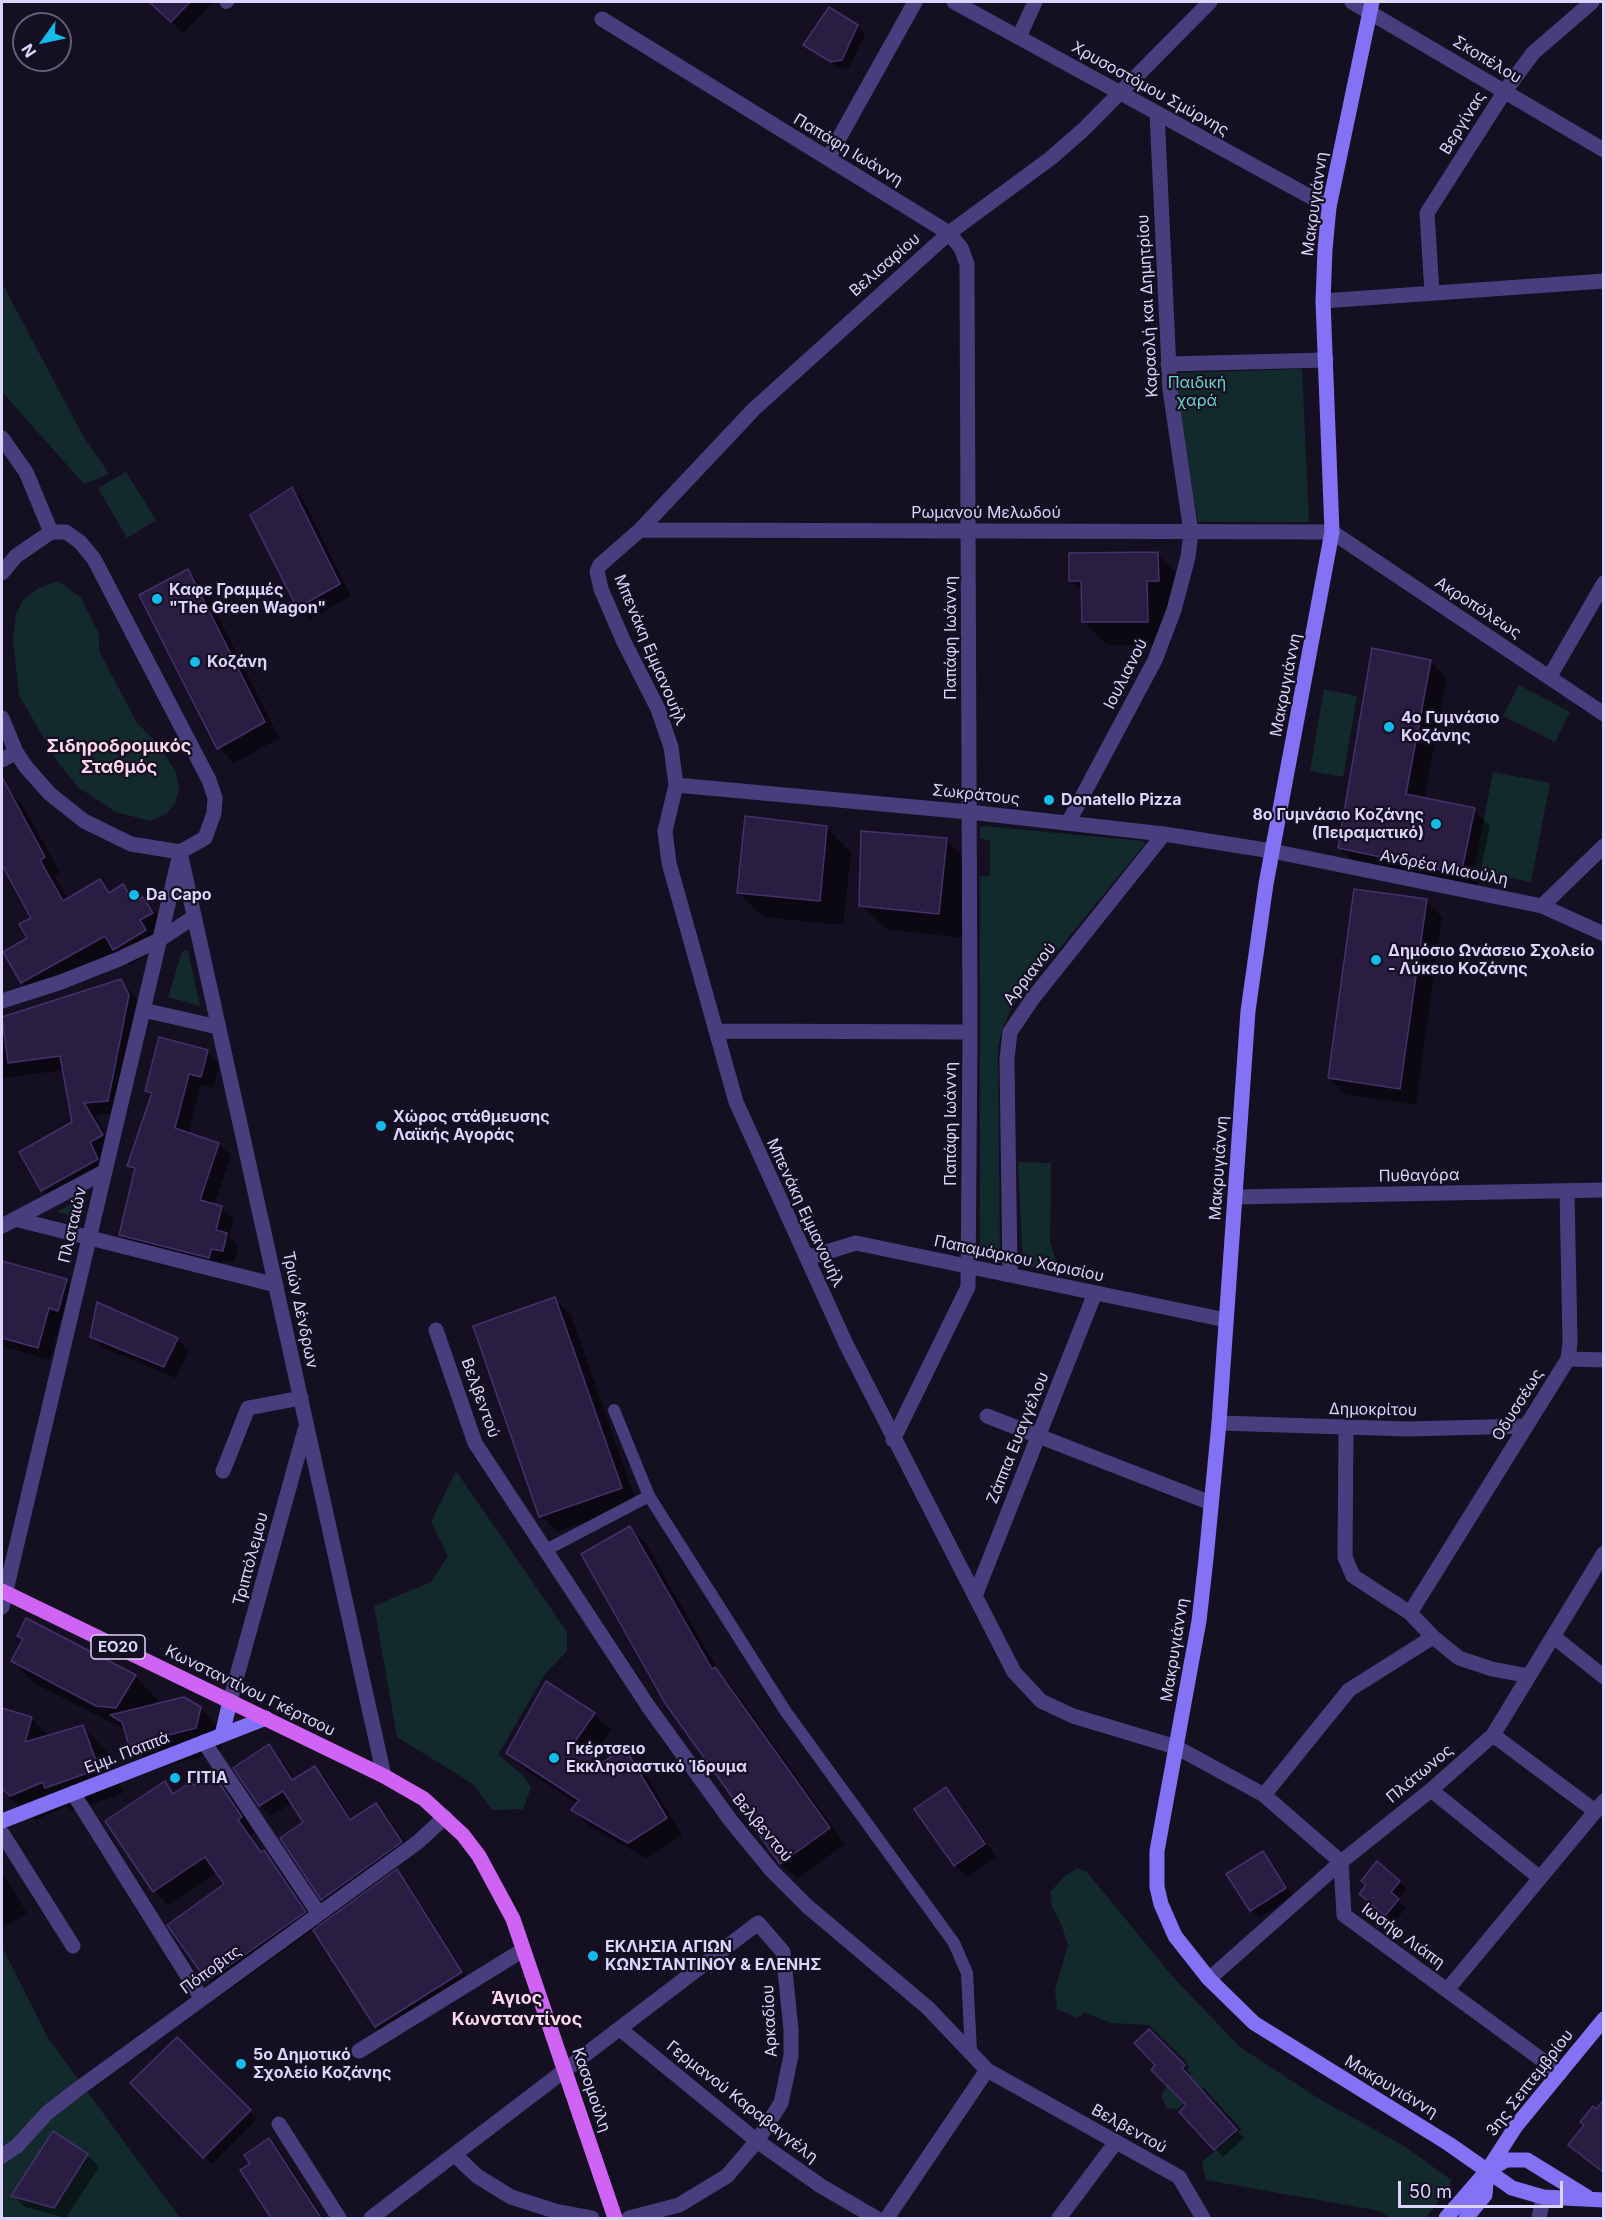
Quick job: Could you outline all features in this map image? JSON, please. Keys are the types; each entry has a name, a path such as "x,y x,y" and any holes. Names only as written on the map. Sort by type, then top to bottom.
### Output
{"main road":[{"name":"Κωνσταντίνου Γκέρτσου","path":"3,1597 231,1701 384,1776 424,1800 445,1818"},
{"name":"Κασομούλη","path":"445,1818 464,1835 479,1856 513,1918 615,2218"}],"street":[{"path":"828,158 915,2"},
{"name":"Χρυσοστόμου Σμύρνης","path":"954,2 1329,207"},
{"path":"1019,37 1035,2"},
{"name":"Βελισαρίου","path":"597,571 600,564 640,530 754,409 949,233 1051,158 1122,93 1210,2"},
{"name":"Σκοπέλου","path":"1353,2 1371,7 1504,91 1604,150"},
{"path":"1371,7 1382,2"},
{"name":"Βεργίνας","path":"1432,293 1427,213 1504,91 1533,53 1592,2"},
{"name":"Μακρυγιάννη","path":"1371,7 1350,98 1329,207 1323,301 1332,532 1272,851 1248,1011 1219,1423 1199,1621 1156,1851 1157,1887 1161,1904 1175,1936 1230,2002 1278,2039 1463,2152 1512,2188"},
{"name":"Παπάφη Ιωάννη","path":"602,19 949,233 961,248 969,280 968,1287 893,1440"},
{"name":"Καραολή και Δημητρίου","path":"1157,113 1170,390 1191,532"},
{"path":"1323,301 1604,281"},
{"path":"1168,364 1326,360"},
{"path":"2,438 26,472 51,532"},
{"name":"Ρωμανού Μελωδού","path":"640,530 1332,532"},
{"path":"2,573 16,556 51,532 66,532 80,542 94,559 209,780 215,798 211,826 205,838 180,852 131,844 84,821 50,794 16,752 2,718"},
{"name":"Ιουλιανού","path":"1068,823 1163,642 1188,557 1191,532"},
{"name":"Ακροπόλεως","path":"1332,532 1604,714"},
{"name":"Μπενάκη Εμμανουήλ","path":"597,571 601,589 623,640 658,708 671,747 676,785 665,831 669,863 736,1102 893,1440 1014,1672 1041,1701 1073,1716 1176,1747"},
{"path":"1550,676 1604,583"},
{"path":"2,760 16,752"},
{"name":"Σωκράτους","path":"676,785 969,812 1164,834 1272,851"},
{"name":"Αρριανού","path":"1010,1275 1007,1059 1010,1032 1023,1011 1164,834"},
{"path":"1542,906 1604,846"},
{"name":"Ανδρέα Μιαούλη","path":"1272,851 1542,906 1604,934"},
{"name":"Τριών Δένδρων","path":"180,852 384,1776"},
{"name":"Πλαταιών","path":"3,1597 180,852"},
{"path":"2,1001 61,982 159,940 194,918"},
{"path":"143,1010 218,1027"},
{"path":"717,1031 970,1032"},
{"path":"8,1222 104,1172"},
{"name":"Πυθαγόρα","path":"1235,1197 1604,1190"},
{"name":"Οδυσσέως","path":"1410,1613 1568,1359 1570,1342 1568,1191"},
{"path":"8,1222 276,1285"},
{"name":"Παπαμάρκου Χαρισίου","path":"807,1258 846,1244 856,1243 1226,1320"},
{"name":"Ζάππα Ευαγγέλου","path":"975,1596 1095,1293"},
{"name":"Βελβεντού","path":"436,1330 475,1443 544,1551 691,1768 772,1870 807,1906 928,2008 987,2070 1179,2177 1203,2218"},
{"path":"1568,1359 1604,1360"},
{"path":"223,1471 248,1408 301,1398"},
{"path":"987,1416 1211,1503"},
{"name":"Δημοκρίτου","path":"1219,1423 1346,1428 1526,1426"},
{"name":"Τριπτόλεμου","path":"231,1701 306,1425"},
{"path":"1346,1428 1345,1557 1348,1568 1362,1583 1410,1613 1433,1637 1459,1658 1492,1669 1529,1676"},
{"name":"Πλάτωνος","path":"1209,1979 1341,1862 1431,1790 1493,1735 1604,1553"},
{"path":"1264,1795 1349,1690 1433,1637"},
{"path":"1554,1637 1604,1677"},
{"path":"222,1735 231,1701"},
{"name":"Εμμ. Παππά","path":"2,1821 266,1718"},
{"path":"1447,1990 1599,1806 1493,1735"},
{"path":"204,1742 319,1914"},
{"path":"1176,1747 1264,1795 1341,1862"},
{"path":"1431,1790 1540,1878"},
{"path":"73,1793 202,1999"},
{"name":"Πόποβιτς","path":"2,2156 16,2146 47,2113 78,2089 418,1842 445,1818"},
{"path":"2,1833 73,1946"},
{"name":"Ιωσήφ Λιάπη","path":"1341,1862 1344,1915 1560,2073"},
{"name":"Αρκαδίου","path":"620,2029 758,1923 783,1952 791,2029 791,2056 781,2103 757,2141 727,2176 707,2190 669,2209 629,2218"},
{"path":"359,2051 523,1950"},
{"name":"3ης Σεπτεμβρίου","path":"1446,2218 1487,2171 1516,2126 1604,2019"},
{"path":"371,2218 620,2029"},
{"name":"Γερμανού Καραβαγγέλη","path":"620,2029 757,2141 821,2186 876,2218"},
{"path":"887,2218 987,2070"},
{"path":"279,2124 339,2218"},
{"path":"1469,2191 1470,2174 1463,2152 1480,2154 1492,2148 1516,2126"},
{"path":"1516,2126 1517,2142 1527,2160 1587,2198"},
{"path":"1059,2218 1116,2142"},
{"path":"455,2155 477,2176 511,2197 555,2211 592,2218"},
{"name":"3ης Σεπτεμβρίου","path":"1487,2171 1506,2160 1527,2160"},
{"name":"3ης Σεπτεμβρίου","path":"1485,2195 1487,2171"},
{"path":"1466,2218 1492,2190 1512,2188 1543,2197 1604,2200"},
{"path":"1539,2218 1543,2197"}],"lane":[{"path":"614,1410 649,1496 786,1712 954,1942 967,1973 971,2052"},
{"path":"544,1551 649,1496"}],"green space":[{"path":"2,283 82,434 109,474 84,484 2,392"},
{"name":"Παιδική χαρά","path":"1302,369 1309,522 1198,522 1177,393 1177,373"},
{"path":"126,472 156,520 127,538 98,488"},
{"path":"58,581 81,598 99,634 99,651 137,723 158,744 176,772 179,788 175,804 166,814 150,821 116,812 79,788 59,764 19,695 13,640 16,614 23,600 39,588"},
{"path":"1519,685 1570,712 1555,742 1503,716"},
{"path":"1324,689 1357,696 1343,777 1310,771"},
{"path":"1493,772 1550,783 1531,882 1474,870"},
{"path":"984,826 1143,841 1145,844 1013,1005 1003,1027 998,1046 1000,1263 980,1257 980,876 990,876 990,840 980,839 980,828"},
{"path":"188,950 200,1006 168,997 182,952"},
{"path":"1018,1162 1051,1163 1050,1241 1059,1272 1023,1265"},
{"path":"85,1196 80,1218 57,1212"},
{"path":"456,1471 567,1632 567,1651 545,1674 498,1755 523,1775 531,1788 523,1809 492,1810 473,1784 397,1737 374,1606 431,1582 448,1556 431,1522"},
{"path":"1077,1868 1086,1871 1173,1977 1240,2047 1321,2100 1406,2147 1451,2180 1450,2188 1425,2218 1390,2218 1380,2211 1206,2180 1202,2162 1241,2129 1204,2088 1177,2109 1167,2108 1161,2096 1165,2089 1189,2068 1186,2061 1149,2025 1111,2023 1085,2013 1077,2018 1057,2009 1055,1990 1068,1945 1062,1926 1052,1907 1050,1892 1064,1877"},
{"path":"2,1947 48,2038 180,2218 2,2218"}],"building":[{"path":"149,2 190,2 171,22"},
{"path":"829,7 858,25 842,60 831,62 803,45"},
{"path":"292,487 340,584 297,608 250,515"},
{"path":"1158,552 1159,581 1147,581 1148,622 1082,622 1081,581 1069,581 1069,553"},
{"name":"Κοζάνη","path":"188,569 265,722 217,749 139,595"},
{"name":"4ο Γυμνάσιο Κοζάνης","path":"1372,648 1431,660 1406,794 1475,808 1461,874 1338,848"},
{"path":"2,777 45,857 40,860 63,901 100,879 109,893 123,884 134,902 143,897 153,913 140,920 146,930 113,950 105,936 21,983 3,952 27,938 19,924 31,918 2,865"},
{"path":"745,816 827,826 820,901 737,893"},
{"path":"861,831 947,838 939,914 859,906"},
{"path":"1354,889 1427,899 1400,1089 1328,1078"},
{"path":"121,979 129,995 108,1101 84,1103 103,1135 90,1142 98,1159 41,1191 19,1152 72,1122 60,1056 8,1063 2,1017"},
{"path":"159,1037 208,1050 201,1077 189,1074 175,1128 219,1143 200,1200 222,1206 216,1230 227,1233 223,1251 211,1249 209,1258 119,1235 135,1168 127,1166 152,1093 145,1091"},
{"path":"2,1261 67,1279 58,1311 49,1308 38,1348 2,1338"},
{"path":"555,1297 622,1488 539,1517 473,1326"},
{"path":"97,1302 178,1338 164,1367 90,1337"},
{"path":"630,1526 712,1669 715,1667 830,1828 780,1864 665,1703 581,1554"},
{"path":"26,1618 136,1675 116,1708 96,1706 11,1661 23,1639 17,1636"},
{"name":"Γκέρτσειο Εκκλησιαστικό Ίδρυμα","path":"546,1681 595,1713 573,1744 602,1763 624,1747 667,1818 628,1843 571,1810 579,1800 506,1753"},
{"path":"184,1697 201,1707 196,1728 129,1745 122,1722 110,1715"},
{"path":"2,1708 32,1717 25,1742 83,1725 99,1769 45,1788 43,1782 10,1796 2,1789"},
{"path":"269,1744 292,1780 315,1766 350,1820 376,1803 402,1842 321,1900 280,1838 303,1822 283,1791 259,1806 233,1768"},
{"path":"207,1776 211,1781 216,1778 242,1817 238,1820 261,1852 264,1850 306,1912 207,1981 167,1925 224,1884 205,1857 153,1892 105,1821 165,1781 173,1794 191,1782 194,1785"},
{"path":"946,1787 985,1844 954,1866 914,1809"},
{"path":"1263,1851 1286,1888 1250,1911 1226,1874"},
{"path":"1377,1861 1400,1881 1391,1892 1399,1899 1385,1916 1359,1894 1366,1885 1361,1881"},
{"path":"397,1869 462,1972 375,2027 313,1930"},
{"path":"1149,2029 1185,2065 1182,2068 1237,2130 1214,2150 1179,2112 1186,2105 1151,2070 1155,2065 1134,2043"},
{"path":"177,2037 251,2110 203,2158 130,2083"},
{"path":"1604,2100 1604,2173 1568,2145 1584,2125 1580,2122 1593,2106 1596,2109"},
{"path":"53,2131 88,2154 54,2208 11,2196"},
{"path":"269,2138 321,2218 271,2218 240,2170 250,2164 244,2155"}],"place":[{"name":"Καφε Γραμμές \"The Green Wagon\"","path":"157,599"},
{"name":"Κοζάνη","path":"195,662"},
{"name":"4ο Γυμνάσιο Κοζάνης","path":"1389,727"},
{"name":"Donatello Pizza","path":"1049,800"},
{"name":"8ο Γυμνάσιο Κοζάνης (Πειραματικό)","path":"1436,824"},
{"name":"Da Capo","path":"134,895"},
{"name":"Δημόσιο Ωνάσειο Σχολείο - Λύκειο Κοζάνης","path":"1376,960"},
{"name":"Χώρος στάθμευσης Λαϊκής Αγοράς","path":"381,1126"},
{"name":"Γκέρτσειο Εκκλησιαστικό Ίδρυμα","path":"554,1758"},
{"name":"ΓΙΤΙΑ","path":"175,1778"},
{"name":"ΕΚΛΗΣΙΑ ΑΓΙΩΝ ΚΩΝΣΤΑΝΤΙΝΟΥ & ΕΛΕΝΗΣ","path":"593,1956"},
{"name":"5ο Δημοτικό Σχολείο Κοζάνης","path":"241,2064"}],"district":[{"name":"Σιδηροδρομικός Σταθμός","path":"119,757"},
{"name":"Άγιος Κωνσταντίνος","path":"517,2009"}]}
